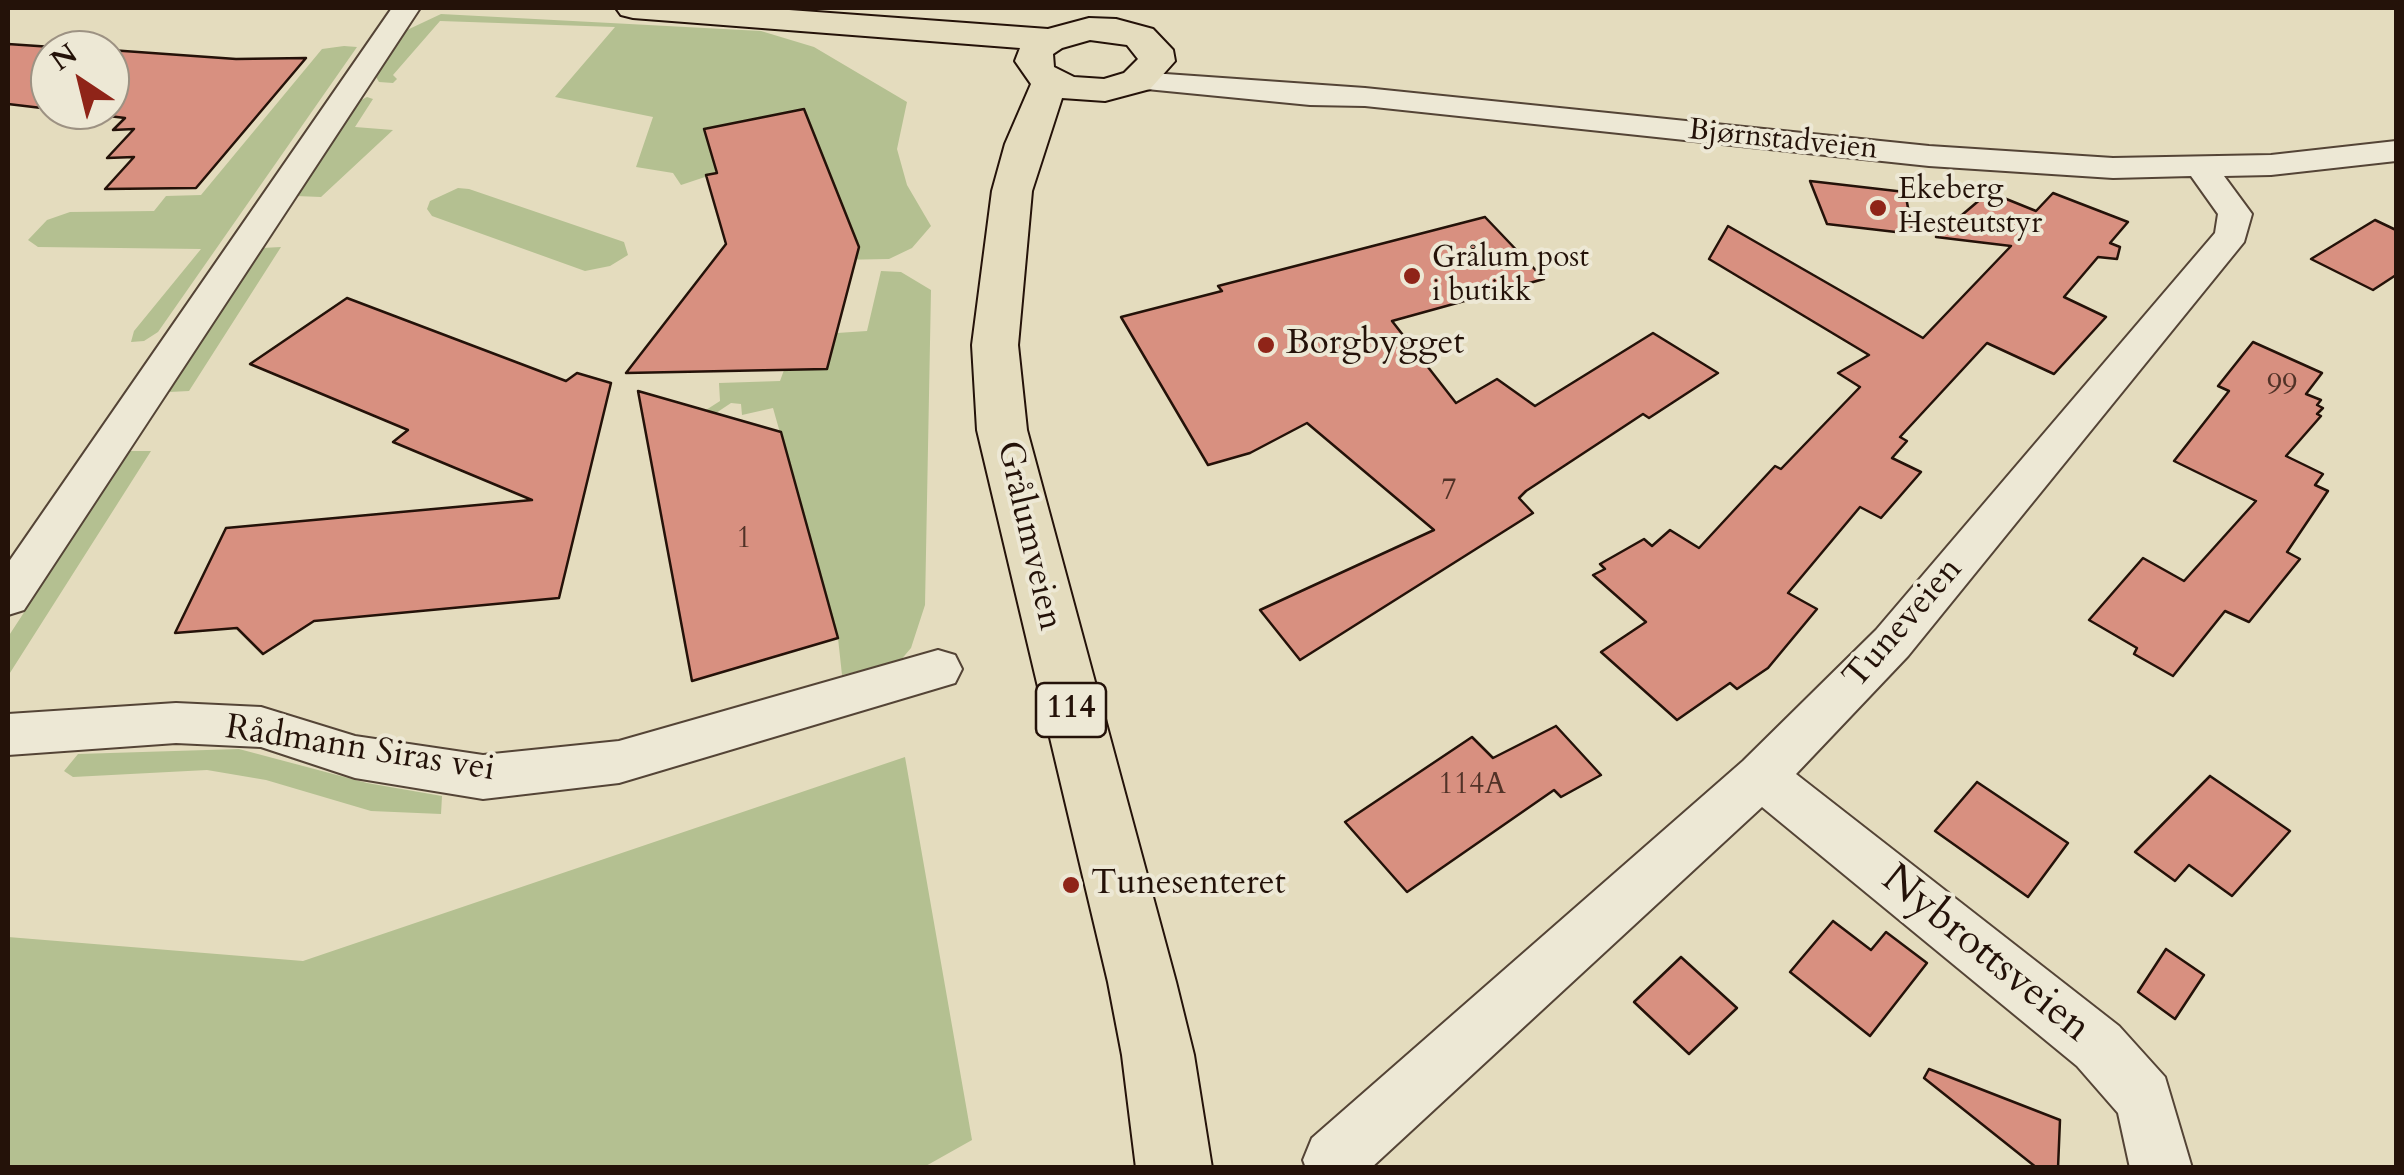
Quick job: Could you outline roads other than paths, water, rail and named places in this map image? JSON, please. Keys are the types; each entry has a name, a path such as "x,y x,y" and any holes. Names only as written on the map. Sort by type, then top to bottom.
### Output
{"main road":[{"path":"632,8 820,22 990,58 1046,65 1066,88 1138,53 1098,18 1046,65"},
{"name":"Grålumveien","path":"1005,250 1061,148 1138,53"},
{"name":"Grålumveien","path":"1046,65 1012,191 995,345 1002,430 1142,982 1158,1056 1174,1168"}],"street":[{"path":"8,598 406,8"},
{"name":"Bjørnstadveien","path":"1138,53 1226,86 1310,96 1365,97 1929,156 2114,168 2202,168"},
{"path":"2202,168 2272,165 2396,151"},
{"name":"Tuneveien","path":"1334,1160 1762,776 1892,643 2232,234 2236,214 2202,168"},
{"name":"Rådmann Siras vei","path":"8,735 176,723 261,727 355,756 483,778 619,762 938,669"},
{"name":"Nybrottsveien","path":"1762,776 2098,1046 2144,1098 2160,1168"}],"place":[{"name":"Ekeberg Hesteutstyr","path":"1878,208"},
{"name":"Grålum post i butikk","path":"1412,276"},
{"name":"Borgbygget","path":"1266,345"},
{"name":"Tunesenteret","path":"1071,885"}]}
